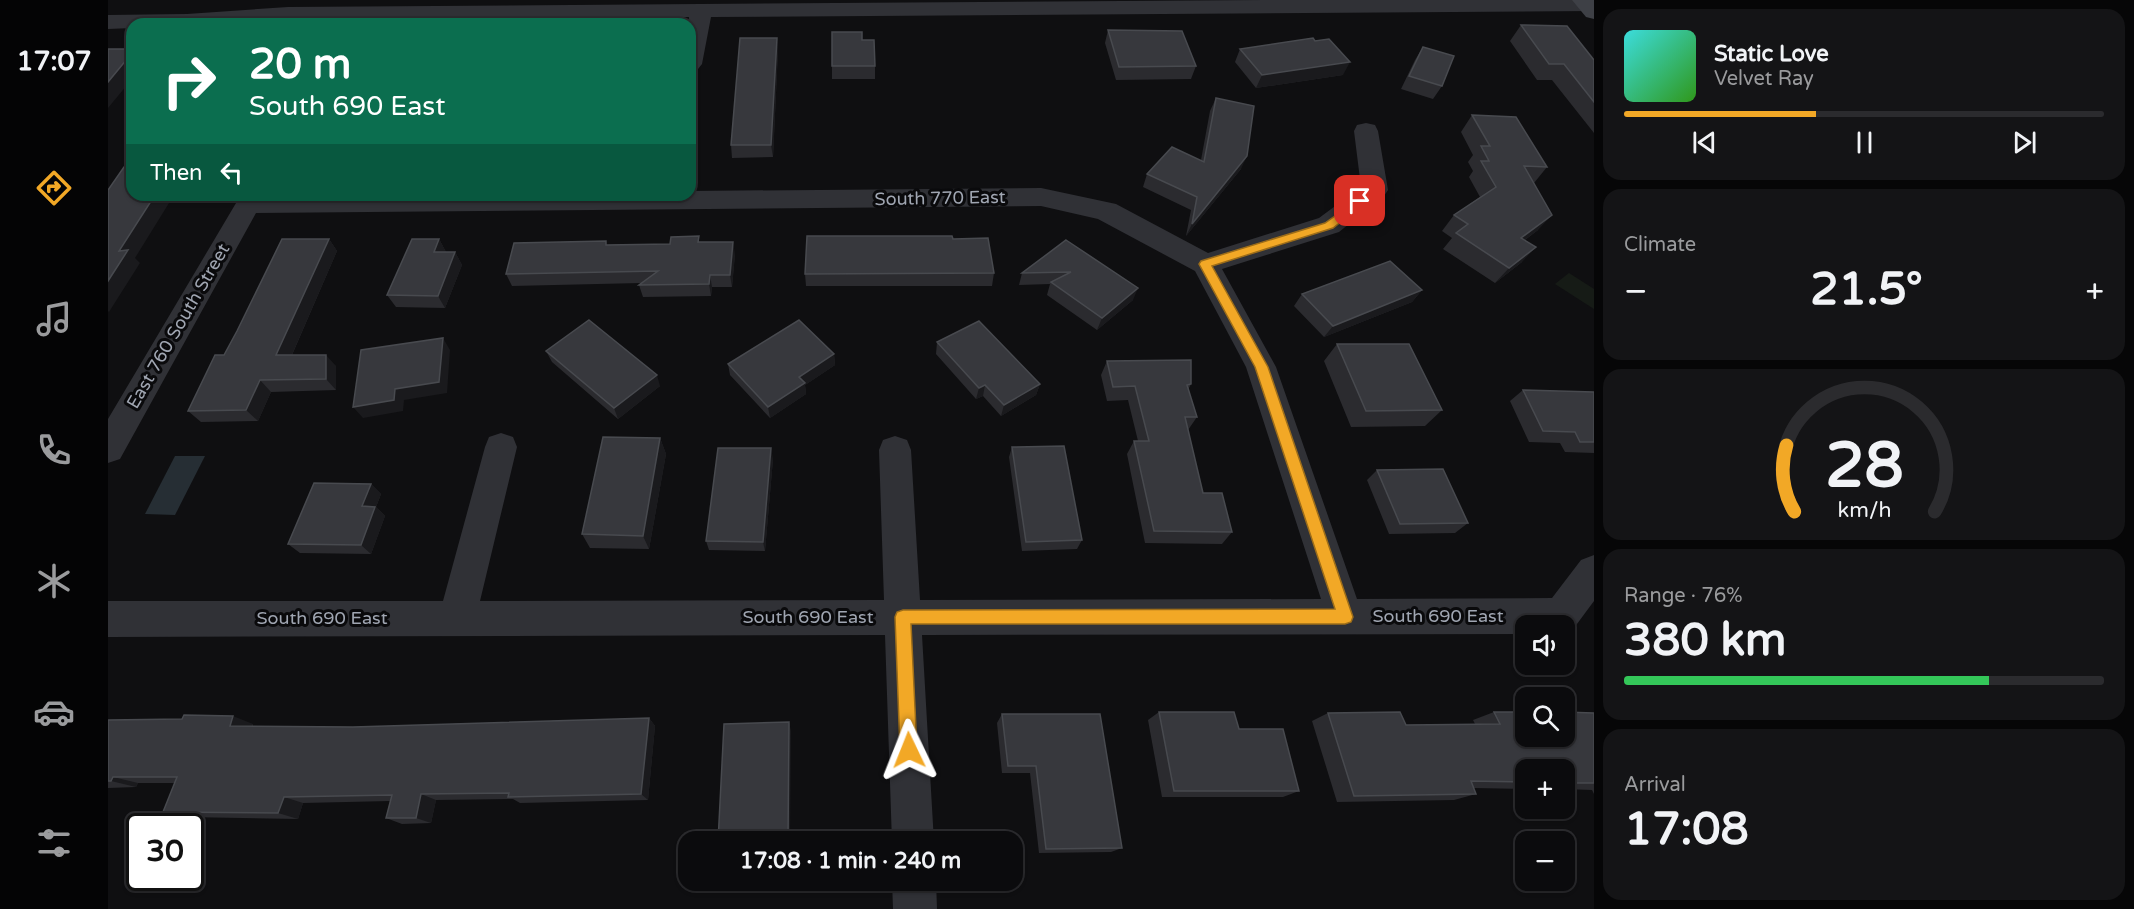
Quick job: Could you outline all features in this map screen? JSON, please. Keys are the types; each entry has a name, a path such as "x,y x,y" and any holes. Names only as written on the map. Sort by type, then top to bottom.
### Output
{"street":[{"path":"210,18 292,7 701,11 980,5 1590,5"},
{"path":"696,35 701,11"},
{"path":"108,22 126,22"},
{"path":"1345,617 1261,367 1205,264 1329,225 1375,190 1366,131"},
{"name":"South 770 East","path":"696,198 1041,197 1106,211 1205,264"},
{"name":"South 770 East","path":"248,204 455,201"},
{"name":"East 760 South Street","path":"108,448 248,204"},
{"path":"458,618 501,447"},
{"path":"895,450 913,831"},
{"name":"South 690 East","path":"108,619 1560,616 1594,572"},
{"path":"914,891 915,909"}],"shaded area":[{"path":"1569,273 1594,289 1594,309 1555,284"},
{"path":"175,456 205,456 175,515 145,514"}],"building":[{"path":"1521,25 1567,26 1594,60 1594,102 1564,64 1549,64"},
{"path":"1108,30 1182,31 1196,66 1119,67"},
{"path":"832,32 862,32 862,40 874,40 875,66 832,66"},
{"path":"740,38 777,38 771,145 731,145"},
{"path":"1313,38 1315,41 1329,39 1350,62 1262,75 1240,49"},
{"path":"1423,47 1454,56 1442,86 1409,76"},
{"path":"108,49 126,49 126,60 108,82"},
{"path":"1216,98 1254,106 1247,156 1192,224 1197,197 1147,174 1172,147 1204,162"},
{"path":"1472,115 1516,117 1547,167 1524,166 1552,215 1521,238 1536,247 1509,268 1456,233 1468,224 1454,215 1496,187 1481,161 1489,161 1481,146 1490,146"},
{"path":"126,167 126,201 151,201 119,251 128,250 108,281 108,190"},
{"path":"699,236 698,242 733,242 730,275 710,275 709,284 639,285 658,271 506,274 514,243 606,241 606,245 670,244 671,237"},
{"path":"807,236 988,238 994,273 805,274"},
{"path":"282,239 329,239 276,355 326,355 326,379 260,380 246,410 188,411 215,355 224,355"},
{"path":"412,239 439,239 434,252 455,252 438,296 387,295"},
{"path":"1066,240 1138,288 1102,318 1051,282 1071,272 1022,273"},
{"path":"1390,261 1422,290 1333,326 1302,294"},
{"path":"589,320 657,375 614,408 546,351"},
{"path":"799,320 834,354 799,377 805,383 768,407 728,364"},
{"path":"979,321 1040,384 1004,405 985,385 979,388 937,342"},
{"path":"443,338 439,382 395,389 394,400 353,407 361,350"},
{"path":"1337,344 1409,344 1442,410 1366,411"},
{"path":"1191,360 1191,384 1187,385 1197,417 1185,417 1203,493 1222,493 1232,532 1154,531 1134,441 1149,441 1135,386 1113,387 1107,361"},
{"path":"1523,390 1594,392 1594,442 1580,442 1575,432 1543,431"},
{"path":"603,437 660,438 643,536 582,534"},
{"path":"1064,446 1082,540 1026,542 1012,447"},
{"path":"718,448 771,448 763,542 706,541"},
{"path":"1443,469 1468,523 1400,524 1377,470"},
{"path":"314,483 371,484 362,506 375,507 361,545 288,544"},
{"path":"1159,712 1234,712 1239,729 1283,729 1299,791 1174,791"},
{"path":"1400,712 1406,725 1500,724 1494,712 1515,712 1515,747 1575,747 1575,712 1594,713 1594,783 1575,783 1575,759 1515,759 1515,782 1471,781 1476,794 1354,796 1328,713"},
{"path":"1002,714 1100,714 1122,848 1046,849 1036,766 1008,766"},
{"path":"184,715 233,716 230,726 353,727 649,718 641,794 508,797 509,793 421,794 416,818 386,818 392,795 284,797 278,813 163,812 177,777 113,777 111,781 108,781 108,720 182,719"},
{"path":"789,722 788,831 719,831 724,724"}],"route":[{"path":"909,750 903,617 1345,617 1261,367 1205,264 1329,225 1360,201"}]}
